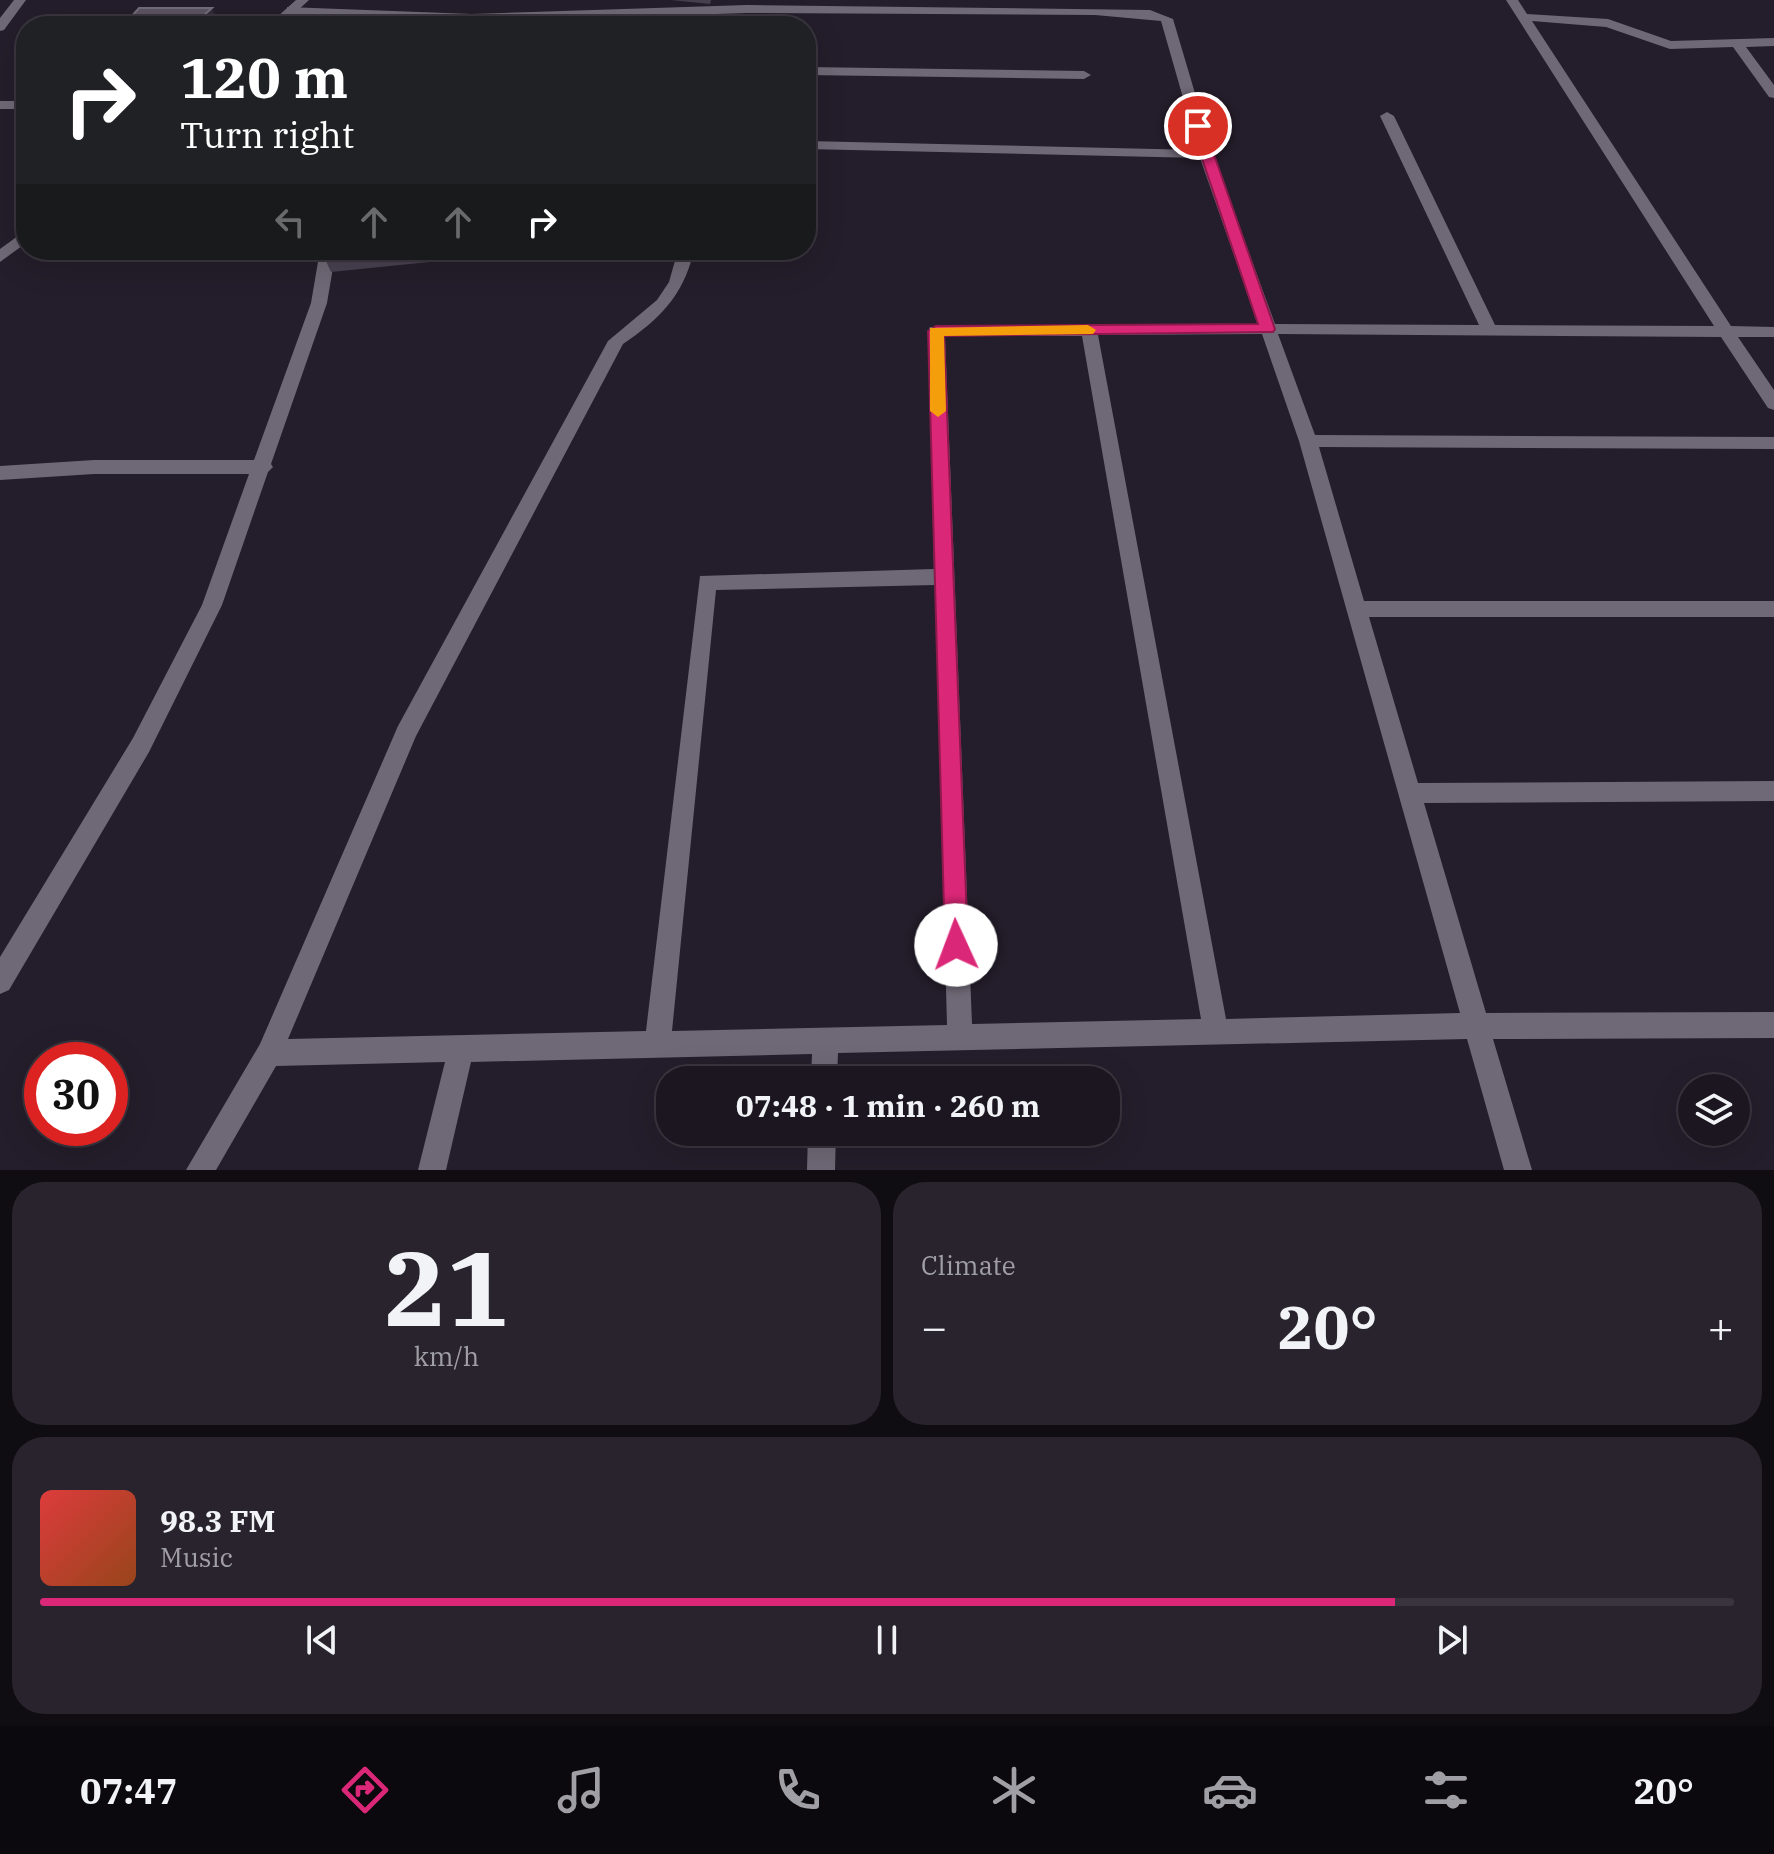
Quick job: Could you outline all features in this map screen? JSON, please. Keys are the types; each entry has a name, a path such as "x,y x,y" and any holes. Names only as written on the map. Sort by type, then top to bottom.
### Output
{"street":[{"path":"0,27 20,0"},
{"path":"1512,0 1774,404"},
{"path":"297,5 410,16"},
{"path":"582,16 982,5 1147,7 1167,19 1206,154 1308,441 1473,1026 1518,1170"},
{"path":"1522,17 1608,23 1670,45 1774,42"},
{"path":"1737,43 1774,94"},
{"path":"816,71 1084,75"},
{"path":"1387,116 1489,329"},
{"path":"816,145 1206,154"},
{"path":"0,257 16,243"},
{"path":"0,981 155,717 212,605 264,467 319,303 326,260"},
{"path":"200,1170 269,1053 406,733 616,341 668,302 682,273 684,260"},
{"path":"960,1037 936,331 1489,329 1774,332"},
{"path":"1089,330 1216,1032"},
{"path":"1308,441 1774,443"},
{"path":"0,473 94,467 264,467"},
{"path":"658,1045 707,582 944,577"},
{"path":"1356,609 1774,609"},
{"path":"1407,793 1774,791"},
{"path":"269,1053 1473,1026 1774,1025"},
{"path":"824,1066 825,1040"},
{"path":"432,1170 461,1049"},
{"path":"821,1170 822,1146"}],"building":[{"path":"139,8 212,8 203,16 132,16"}],"slow traffic":[{"path":"938,411 936,331 1088,330"}],"route":[{"path":"956,945 936,331 1268,329 1198,126"}]}
